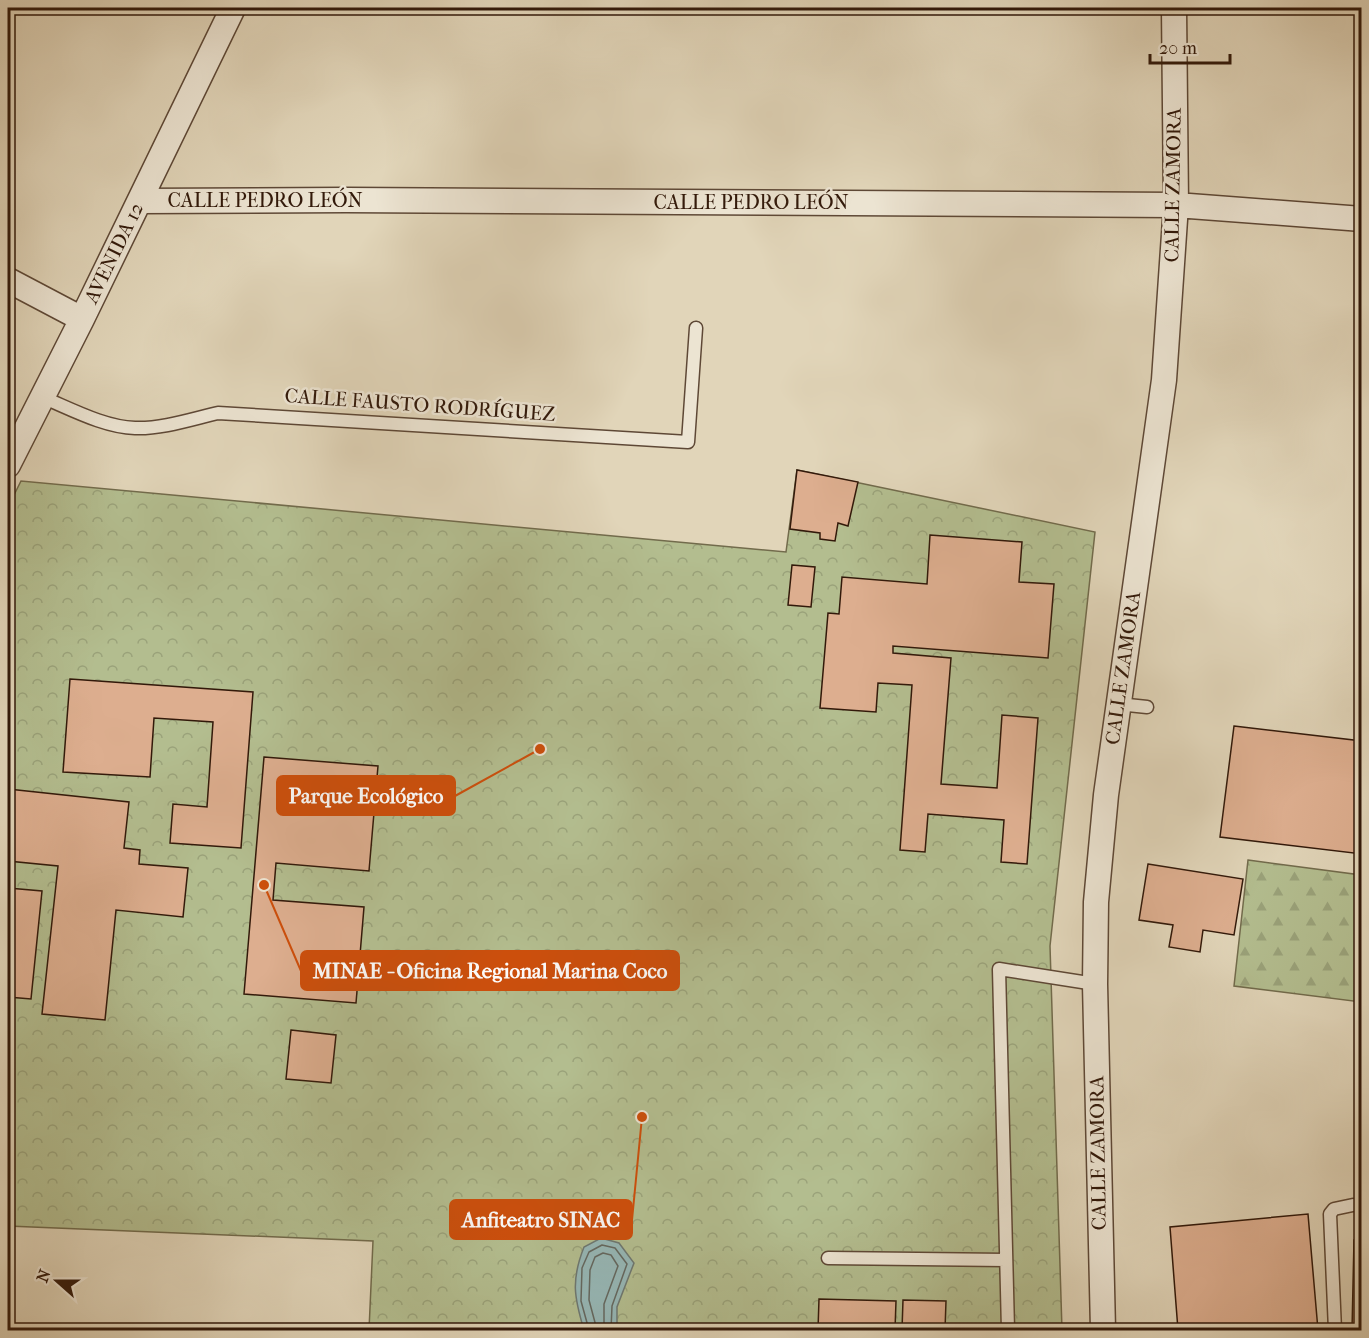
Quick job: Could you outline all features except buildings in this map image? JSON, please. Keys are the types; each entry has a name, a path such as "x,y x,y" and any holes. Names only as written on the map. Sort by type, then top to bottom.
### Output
{"street":[{"name":"AVENIDA 12","path":"8,465 82,319 233,8"},
{"name":"CALLE ZAMORA","path":"1102,1330 1095,984 1096,902 1106,795 1164,380 1176,206 1174,8"},
{"name":"CALLE PEDRO LEÓN","path":"140,201 357,200 1176,206 1362,219"},
{"path":"8,280 82,319"}],"lane":[{"name":"CALLE FAUSTO RODRÍGUEZ","path":"42,397 103,421 136,428 163,425 218,412 688,442 696,328"},
{"path":"1118,704 1147,707"},
{"path":"1008,1330 999,969 1095,984"},
{"path":"1335,1330 1330,1214 1334,1209 1353,1205"},
{"path":"828,1258 1006,1260"}],"green space":[{"path":"797,470 1095,532 1050,946 1062,1330 369,1330 373,1241 8,1226 8,507 21,481 786,552"},
{"path":"1248,860 1361,875 1361,1002 1234,986"}],"water":[{"path":"601,1238 619,1243 634,1263 617,1307 617,1330 584,1330 576,1298 577,1269 584,1247"}],"place":[{"name":"Parque Ecológico","path":"540,749"},
{"name":"MINAE - Oficina Regional Marina Coco","path":"264,885"},
{"name":"Anfiteatro SINAC","path":"642,1117"}]}
